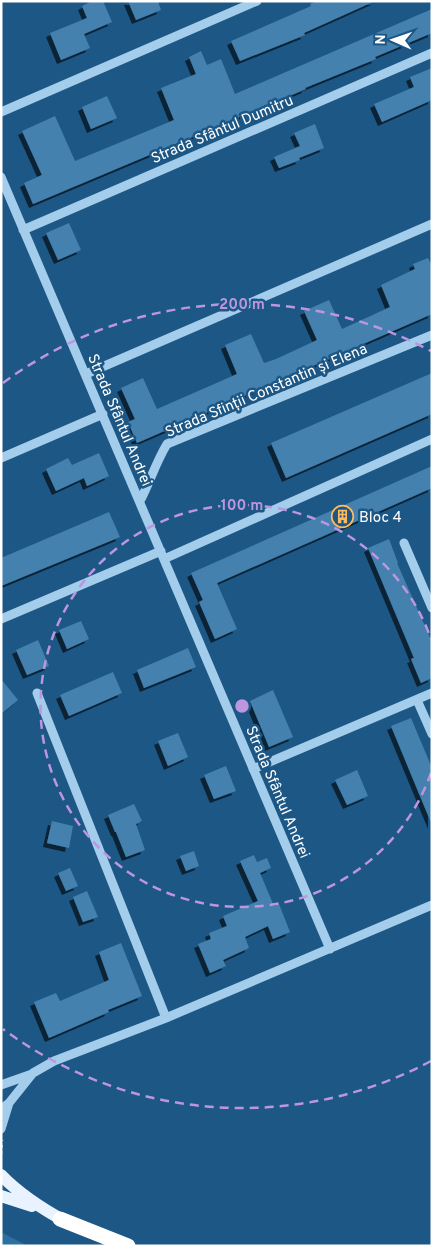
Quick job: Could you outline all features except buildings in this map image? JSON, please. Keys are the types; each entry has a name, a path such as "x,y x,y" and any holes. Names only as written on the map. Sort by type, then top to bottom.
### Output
{"highway":[{"path":"60,1219 98,1246"},
{"path":"60,1219 128,1246"}],"main road":[{"path":"1,1175 43,1210"},
{"path":"1,1196 43,1210 110,1246"}],"street":[{"path":"1,112 257,1"},
{"name":"Strada Sfântul Dumitru","path":"23,230 432,53"},
{"name":"Strada Sfântul Andrei","path":"1,177 4,191 86,374 330,949"},
{"path":"86,374 432,224"},
{"name":"Strada Sfinții Constantin și Elena","path":"140,501 149,484 158,458 167,444 432,335"},
{"path":"1,458 103,414"},
{"path":"1,619 162,555 432,439"},
{"path":"404,543 432,608"},
{"path":"37,693 166,1018"},
{"path":"253,769 432,693"},
{"path":"417,700 432,734"},
{"path":"1,1085 33,1073 69,1054 166,1018 432,905"},
{"path":"1,1130 5,1106 33,1073"}],"shaded area":[{"path":"1,1232 28,1246 1,1246"}],"place":[{"name":"Bloc 4","path":"343,517"}]}
